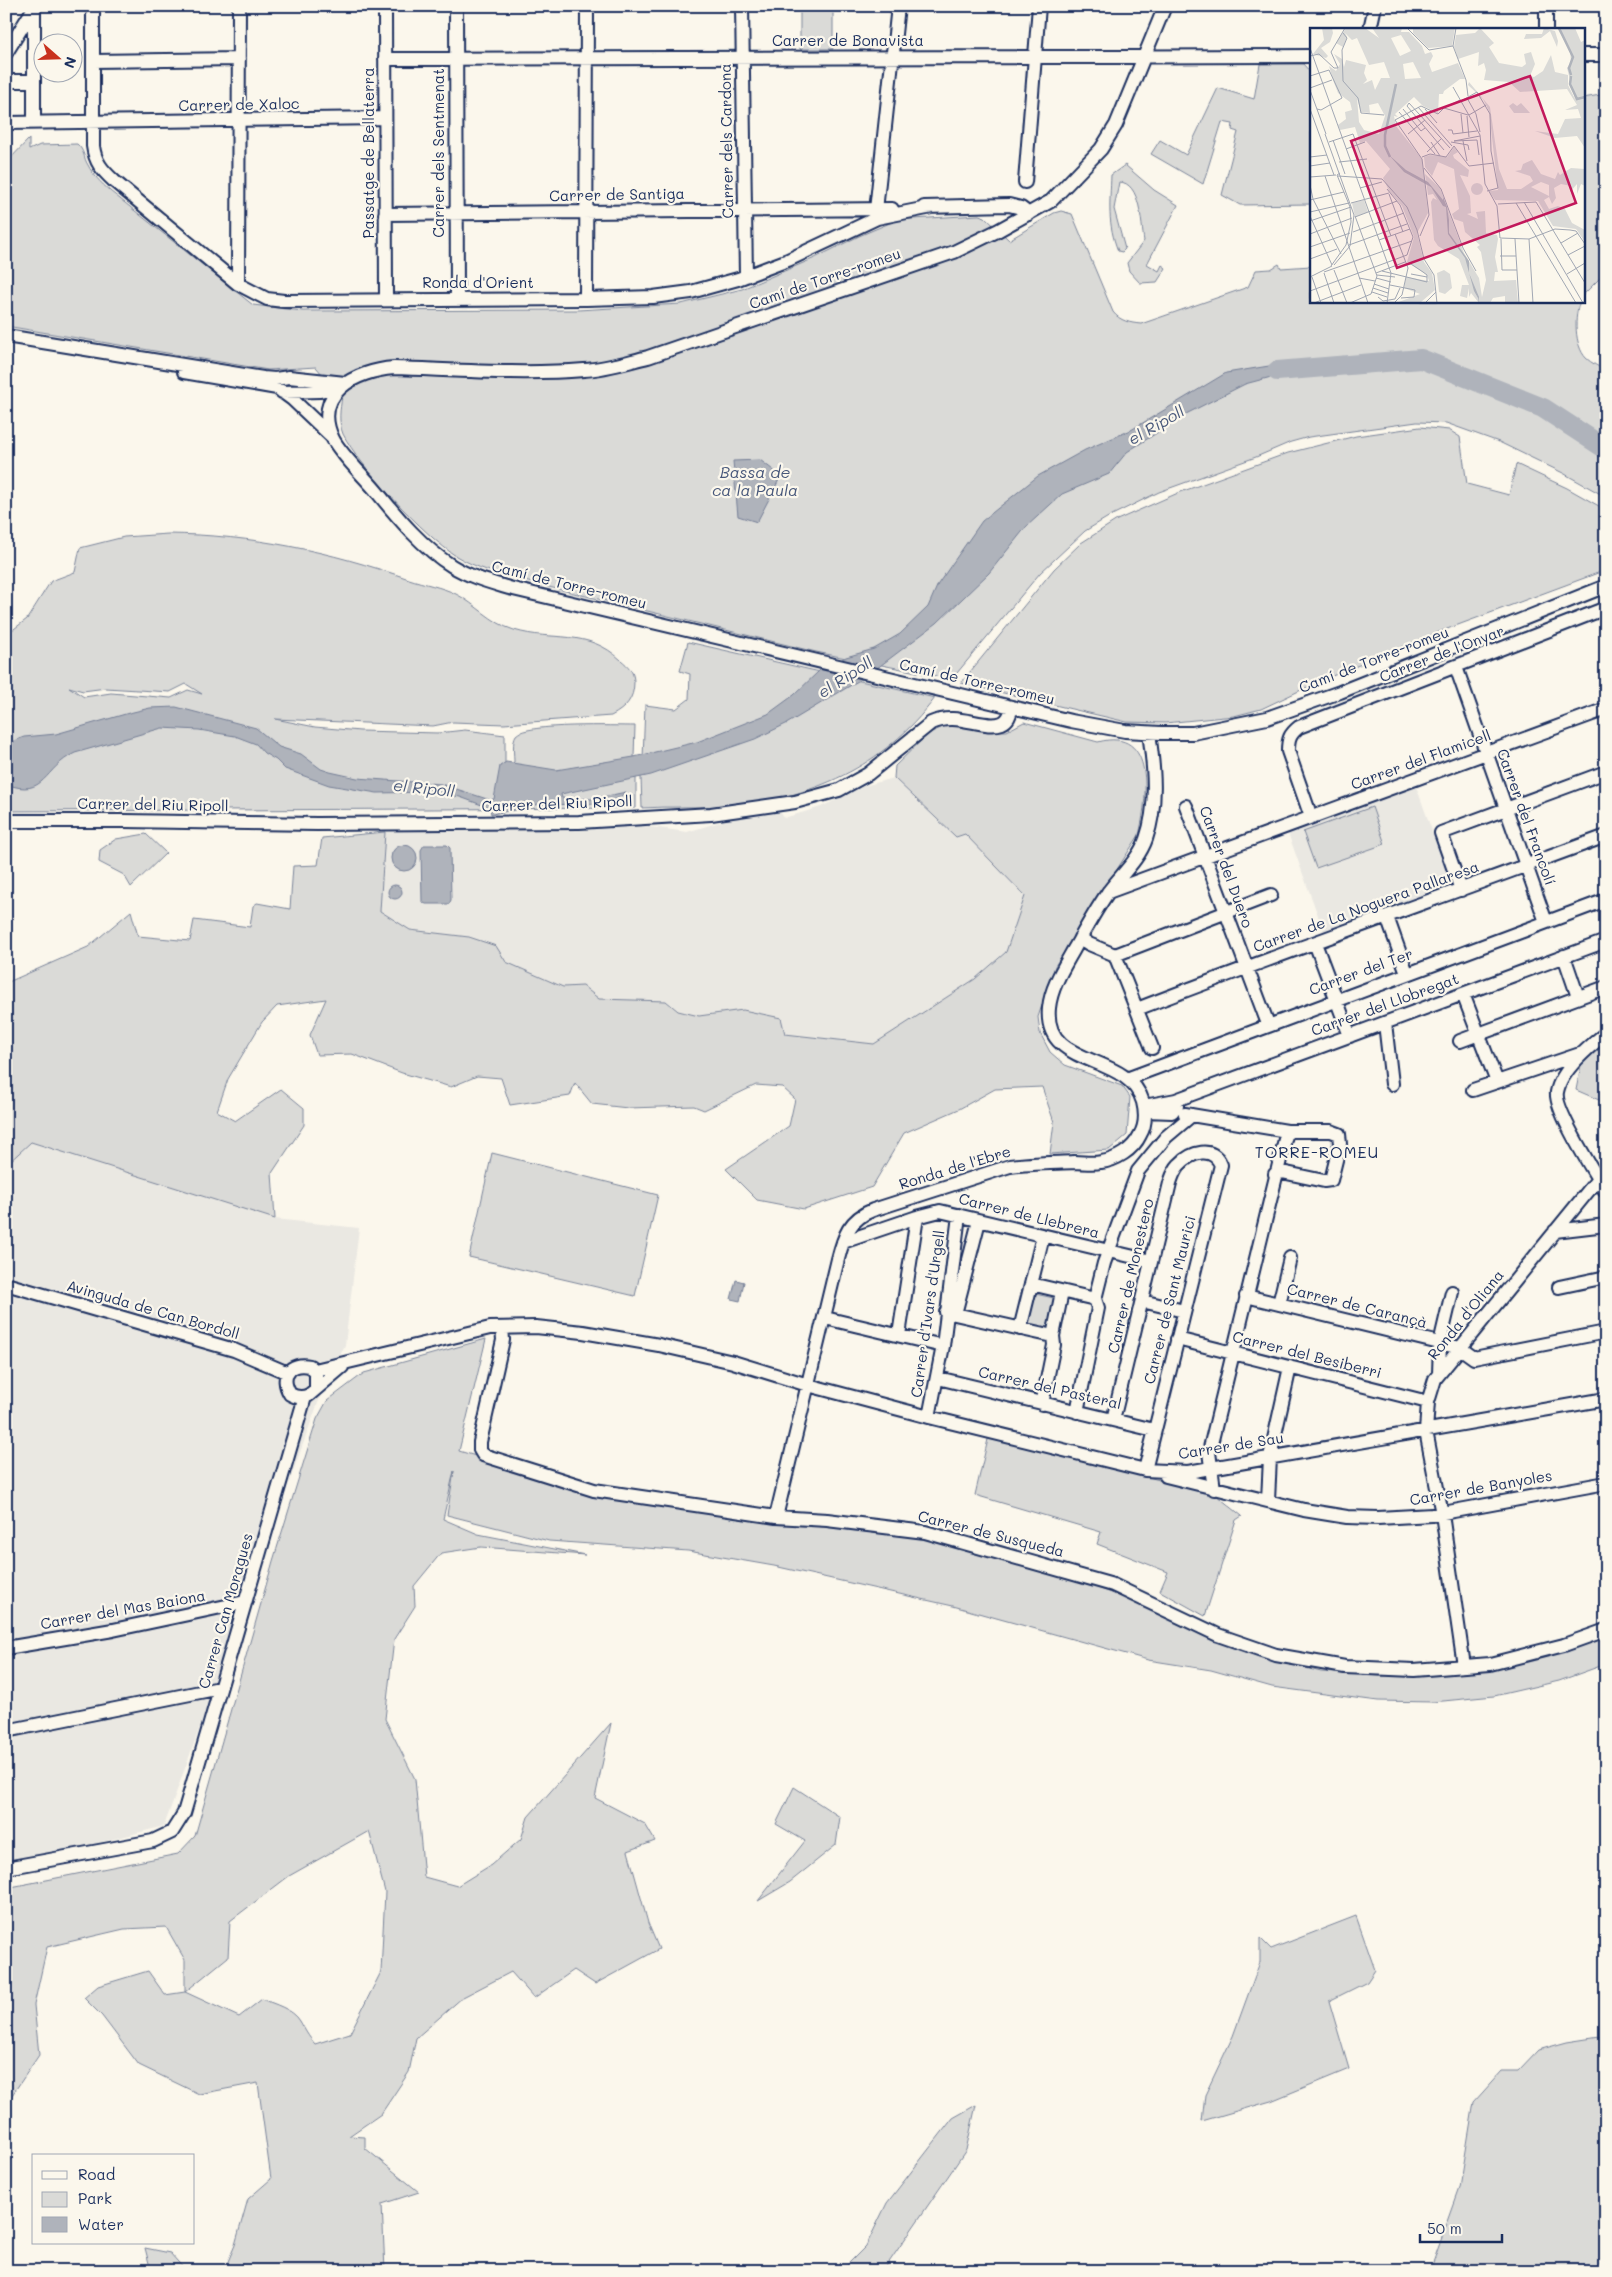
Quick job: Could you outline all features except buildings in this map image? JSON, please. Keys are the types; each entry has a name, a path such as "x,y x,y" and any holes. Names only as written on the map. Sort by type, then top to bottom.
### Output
{"street":[{"name":"Ronda d'Orient","path":"93,6 94,157 100,167 114,182 238,284 267,299 284,301 586,299 691,292 746,276 788,260 877,218 932,207"},
{"path":"238,284 239,6"},
{"name":"Passatge de Bellaterra","path":"385,6 386,299"},
{"name":"Carrer dels Sentmenat","path":"456,6 455,213 457,300"},
{"path":"586,299 587,6"},
{"name":"Carrer dels Cardona","path":"742,6 746,276"},
{"path":"876,210 898,6"},
{"path":"1025,182 1039,6"},
{"name":"Camí de Torre-romeu","path":"1165,6 1111,133 1102,148 1064,190 1051,201 1029,214 954,252 648,357 624,363 586,370 546,372 376,370 360,374 343,385 331,401 328,420 333,438 401,519 440,557 468,574 509,588 1071,721 1149,733 1193,733 1267,718 1340,692 1606,586"},
{"path":"1370,28 1375,6"},
{"path":"1546,6 1546,28"},
{"path":"6,53 34,7"},
{"path":"34,7 34,32"},
{"path":"1584,55 1606,55"},
{"name":"Carrer de Bonavista","path":"385,59 587,60 1034,56 1310,57"},
{"path":"93,61 239,59"},
{"path":"6,81 32,81"},
{"path":"34,82 34,123"},
{"name":"Carrer de Xaloc","path":"6,123 385,118"},
{"name":"Carrer de Santiga","path":"385,214 876,210 1009,205 1021,208 1029,214"},
{"path":"848,232 852,222 850,209"},
{"path":"6,336 275,379 289,377 343,385"},
{"path":"134,356 138,362 154,366 277,388 333,438"},
{"path":"282,392 320,391 343,385"},
{"name":"Carrer de l'Onyar","path":"1311,817 1288,750 1288,741 1291,733 1299,727 1606,608"},
{"name":"Carrer del Francolí","path":"1456,666 1485,754 1546,922"},
{"name":"Carrer del Riu Ripoll","path":"6,821 125,820 317,824 579,822 711,814 796,802 826,795 868,774 930,723 942,718 951,718 994,724 1002,723 1010,716 1012,707"},
{"name":"Carrer del Flamicell","path":"1108,892 1606,709"},
{"path":"1145,1108 1137,1089 1129,1078 1067,1049 1057,1041 1052,1032 1049,1008 1060,973 1080,938 1108,892 1134,862 1146,840 1154,801 1154,762 1149,733"},
{"path":"1461,890 1441,833 1606,772"},
{"name":"Carrer del Duero","path":"1186,806 1206,856 1245,968 1268,1024"},
{"name":"Carrer de La Noguera Pallaresa","path":"1137,1010 1245,968 1606,836"},
{"path":"1080,938 1115,955 1271,895"},
{"name":"Carrer del Ter","path":"1129,1078 1268,1024 1606,900"},
{"path":"1387,917 1407,973"},
{"name":"Carrer del Llobregat","path":"1145,1108 1174,1106 1350,1036 1606,941"},
{"path":"1315,943 1350,1036"},
{"path":"1115,955 1152,1048"},
{"path":"1564,956 1578,997"},
{"path":"1460,1041 1606,987"},
{"path":"1463,994 1497,1082"},
{"path":"1386,1023 1392,1084"},
{"path":"1606,1032 1583,1053 1560,1083 1556,1099 1596,1182 1606,1192"},
{"path":"1473,1090 1583,1053"},
{"path":"1174,1106 1192,1115 1287,1131 1331,1131 1339,1134 1340,1144 1330,1180 1324,1181 1282,1172 1275,1174"},
{"name":"Ronda de l'Ebre","path":"776,1517 843,1242 850,1225 864,1213 1010,1166 1030,1163 1100,1162 1119,1156 1131,1148 1140,1136 1144,1125 1145,1108"},
{"path":"1077,1412 1098,1308 1095,1299 1108,1252 1138,1171 1166,1137 1192,1115"},
{"path":"1214,1489 1209,1452 1275,1174 1287,1131"},
{"name":"Carrer de Monestero","path":"1113,1420 1170,1183 1177,1167 1188,1156 1199,1153"},
{"name":"Carrer de Sant Maurici","path":"1145,1470 1221,1165 1217,1156 1211,1153 1199,1153"},
{"name":"Ronda d'Oliana","path":"1464,1666 1442,1514 1426,1431 1428,1402 1435,1379 1596,1182"},
{"name":"Carrer de Llebrera","path":"843,1242 917,1216 940,1211 1151,1261"},
{"name":"Carrer d'Ivars d'Urgell","path":"950,1313 959,1215"},
{"path":"899,1336 917,1216"},
{"name":"Carrer d'Ivars d'Urgell","path":"929,1417 950,1313 979,1221"},
{"path":"1555,1231 1606,1225"},
{"path":"1020,1329 1043,1236"},
{"path":"1279,1304 1290,1258"},
{"path":"1559,1287 1606,1277"},
{"name":"Avinguda de Can Bordoll","path":"6,1284 234,1350 288,1373"},
{"path":"1031,1284 1095,1299"},
{"path":"1042,1404 1062,1292"},
{"path":"1440,1374 1440,1344 1452,1292"},
{"name":"Carrer de Carançà","path":"1246,1296 1460,1348 1474,1358 1606,1332"},
{"path":"1142,1301 1184,1312"},
{"path":"950,1313 1053,1336"},
{"path":"825,1318 943,1346"},
{"path":"315,1370 490,1328 536,1327 583,1332 659,1345 733,1362 808,1385"},
{"name":"Carrer de Susqueda","path":"502,1328 503,1340 480,1442 480,1450 483,1455 594,1490 776,1517 827,1520 925,1532 1113,1584 1218,1635 1276,1655 1345,1667 1414,1670 1490,1664 1536,1653 1606,1630"},
{"name":"Carrer del Besiberri","path":"1177,1340 1232,1352 1428,1402"},
{"path":"316,1388 318,1378 315,1370 310,1366 299,1365 292,1368 288,1373 286,1385 290,1394 305,1397 346,1364"},
{"path":"1268,1501 1270,1457 1290,1367"},
{"name":"Carrer del Pasteral","path":"938,1378 1154,1430"},
{"name":"Carrer de Sau","path":"808,1385 1145,1470 1188,1472 1606,1399"},
{"name":"Carrer Can Moragues","path":"6,1868 153,1842 172,1832 184,1813 305,1397"},
{"name":"Carrer de Banyoles","path":"1145,1470 1214,1489 1304,1510 1347,1517 1402,1518 1442,1514 1606,1483"},
{"name":"Carrer del Mas Baiona","path":"8,1647 113,1630 245,1602"},
{"path":"6,1731 220,1688"}],"shaded area":[{"path":"894,778 956,837 965,834 1025,895 1006,952 975,979 874,1044 785,1034 781,1018 743,1010 699,1016 678,1011 666,1001 598,999 583,986 563,987 506,962 469,937 410,930 380,911 385,832 637,825 687,832 753,812 778,808 784,818 821,807 864,786"},
{"path":"1416,786 1450,881 1448,886 1324,932 1288,833"},
{"path":"31,1142 275,1219 359,1228 345,1345 322,1392 164,1826 6,1867 6,1165"}],"green space":[{"path":"800,6 833,6 833,49 800,49"},
{"path":"1260,64 1303,64 1310,72 1310,204 1240,205 1222,195 1238,132 1232,130 1233,124 1222,122 1203,184 1151,154 1160,140 1186,155 1218,88 1254,99"},
{"path":"1606,94 1606,272 1584,294 1584,98"},
{"path":"29,139 29,150 40,145 77,144 92,172 107,188 253,305 302,311 578,310 681,304 742,289 897,220 979,215 985,217 1009,240 1054,213 1061,211 1072,214 1113,312 1122,319 1133,323 1141,324 1248,287 1256,270 1271,269 1279,264 1281,268 1310,266 1310,302 1580,302 1576,322 1579,346 1586,358 1606,371 1606,497 1563,473 1499,442 1446,423 1417,422 1309,437 1291,442 1256,457 1159,492 1110,516 1085,531 1040,573 952,679 816,652 520,580 479,567 456,556 443,547 394,500 351,448 340,425 342,397 316,367 268,370 6,326 6,163"},
{"path":"1125,165 1154,190 1178,205 1147,264 1159,271 1162,265 1166,268 1157,282 1140,283 1129,271 1127,263 1144,241 1141,215 1136,196 1126,184 1119,182 1114,209 1125,249 1122,252 1118,251 1114,241 1110,213 1111,175"},
{"path":"1420,427 1449,430 1460,437 1467,484 1509,495 1516,464 1567,488 1606,510 1606,570 1439,632 1320,681 1261,709 1234,716 1165,723 1127,722 961,683 1054,569 1081,543 1117,520 1178,493 1288,453 1356,436"},
{"path":"168,534 261,541 350,560 451,592 463,598 498,623 514,630 582,640 595,644 608,650 628,667 634,678 633,693 625,706 611,716 504,724 453,722 433,726 275,719 315,727 360,731 438,733 465,730 505,735 505,763 507,768 514,762 516,735 523,731 553,727 635,726 634,757 643,759 645,705 676,709 689,699 690,674 680,671 688,642 935,698 915,722 893,743 869,761 843,775 816,787 788,796 726,806 642,808 641,777 636,777 636,808 6,811 6,635 27,619 51,581 75,572 80,548 124,537","holes":["186,684 202,694 188,690 171,698 111,693 84,697 69,687 83,691 106,688 170,692"]},
{"path":"1024,722 1098,742 1117,740 1130,745 1139,755 1144,770 1144,804 1139,835 1055,966 1038,1017 1040,1033 1050,1052 1065,1065 1122,1086 1130,1097 1127,1135 1109,1150 1050,1154 1054,1122 1042,1087 995,1089 959,1109 904,1133 872,1187 804,1209 757,1200 726,1169 789,1126 795,1099 782,1087 756,1085 704,1110 694,1106 628,1108 592,1104 575,1083 570,1096 510,1105 501,1078 477,1076 451,1087 402,1073 352,1054 317,1055 310,1035 326,999 277,1006 262,1022 228,1079 217,1111 235,1121 281,1089 304,1108 304,1125 272,1173 275,1219 31,1142 6,1165 6,983 88,947 131,911 138,936 190,941 194,920 250,927 253,906 257,903 290,909 293,866 318,865 322,838 385,832 380,911 410,930 469,937 496,946 506,962 563,987 583,986 599,999 666,1001 678,1011 699,1016 743,1010 781,1018 785,1034 874,1044 975,979 1006,952 1025,896 965,834 956,837 894,778 895,766 929,733 948,725 990,731 1007,731"},
{"path":"1372,807 1385,844 1316,868 1303,832"},
{"path":"146,834 166,853 131,887 124,875 99,862 100,850 116,839"},
{"path":"1606,1038 1606,1103 1576,1090 1581,1065"},
{"path":"492,1153 658,1195 635,1296 469,1257"},
{"path":"1035,1294 1054,1298 1048,1329 1029,1326 1028,1324"},
{"path":"486,1339 459,1451 590,1490 905,1533 1070,1578 1120,1596 1221,1641 1278,1661 1321,1672 1381,1676 1413,1674 1606,1633 1606,1664 1559,1681 1494,1696 1433,1702 1378,1701 1272,1687 1211,1670 1148,1660 953,1606 774,1566 688,1551 549,1541 447,1515 454,1471 443,1519 478,1534 585,1555 481,1547 441,1553 414,1586 415,1606 394,1639 385,1719 415,1779 424,1877 457,1886 491,1865 521,1839 528,1817 611,1723 595,1798 645,1824 655,1841 628,1851 648,1923 659,1949 595,1984 574,1970 534,1998 511,1972 463,1997 416,2038 409,2072 381,2114 349,2136 365,2137 365,2148 419,2192 382,2204 385,2271 224,2271 235,2245 248,2199 271,2179 258,2083 199,2094 139,2065 102,2016 84,1998 98,1986 148,1971 165,1995 185,1992 185,1960 166,1927 124,1929 47,1947 34,2005 39,2055 6,2104 6,1888 178,1854 195,1836 273,1561 317,1419 327,1401 364,1373","holes":["369,1831 385,1892 381,1972 350,2033 315,2044 297,2017 277,2005 262,1999 239,2017 185,1992 228,1957 230,1921 289,1876"]},
{"path":"989,1435 1216,1495 1242,1516 1236,1520 1205,1616 1160,1591 1168,1572 1097,1544 1101,1532 975,1495"},
{"path":"794,1787 840,1817 836,1845 790,1882 758,1901 805,1841 776,1824"},
{"path":"1356,1916 1375,1970 1367,1982 1329,2001 1349,2069 1271,2101 1202,2121 1205,2095 1233,2036 1260,1962 1260,1938 1271,1949"},
{"path":"1606,2036 1606,2271 1430,2271 1460,2187 1474,2102 1502,2071 1518,2071 1538,2050 1567,2042"},
{"path":"976,2105 966,2150 883,2271 841,2271 866,2246 887,2203 953,2118"},
{"path":"145,2248 170,2253 186,2271 151,2271"}],"water":[{"path":"1269,366 1305,368 1245,384 1186,414 1127,452 1109,474 1062,494 1026,527 989,573 937,623 868,675 788,723 755,739 651,775 561,794 562,798 593,799 626,792 612,803 523,805 516,810 491,814 490,808 460,797 433,792 377,793 329,785 285,769 276,760 264,753 256,744 235,736 199,730 162,728 75,753 64,759 44,780 29,788 19,788 6,784 6,744 24,737 56,734 150,708 176,707 256,728 279,747 301,754 321,769 330,772 357,778 441,784 490,800 494,799 500,766 506,762 556,770 634,757 697,742 768,714 794,695 820,670 846,657 874,649 900,634 928,607 938,584 982,521 1038,476 1085,450 1131,430 1226,373"},
{"name":"Bassa de ca la Paula","path":"760,460 781,476 757,522 738,516 733,461"},
{"path":"404,845 413,849 417,858 413,867 404,871 395,867 391,858 395,849"},
{"path":"424,845 447,845 450,848 451,900 449,904 426,904 422,902 421,850"},
{"path":"395,885 400,887 402,892 400,897 395,899 390,897 388,892 390,887"},
{"path":"736,1280 744,1282 740,1301 731,1299"}],"waterway":[{"name":"el Ripoll","path":"1277,371 1421,359 1543,408 1606,449"}],"district":[{"name":"TORRE-ROMEU","path":"1317,1152"}]}
